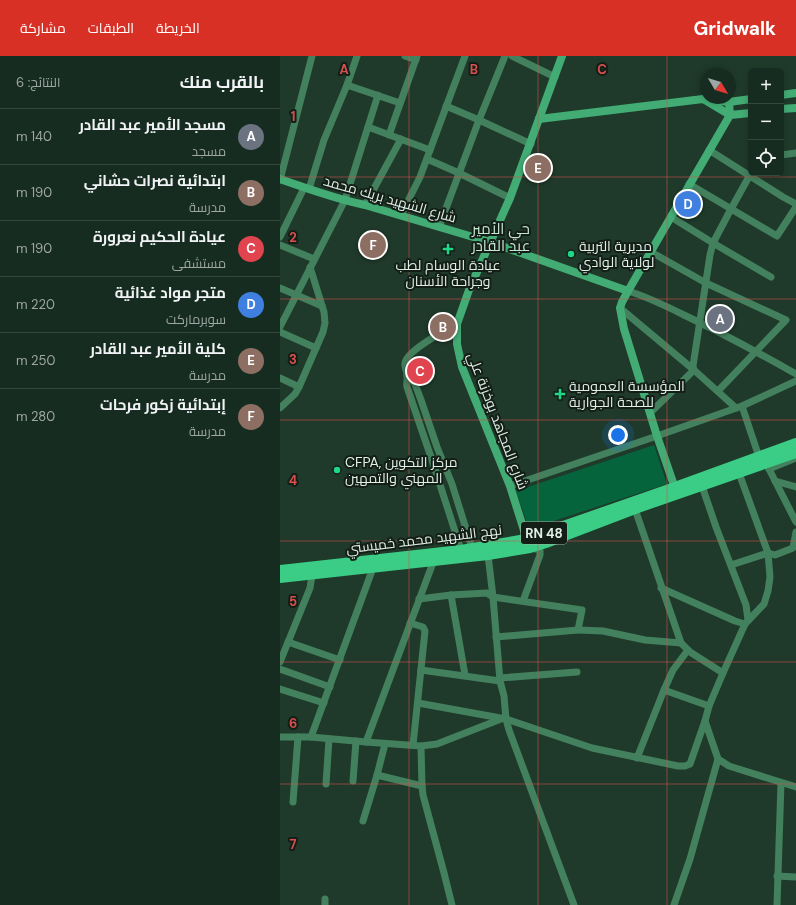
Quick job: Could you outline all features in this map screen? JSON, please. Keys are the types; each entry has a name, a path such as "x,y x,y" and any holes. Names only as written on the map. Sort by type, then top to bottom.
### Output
{"main road":[{"name":"نهج الشهيد محمد خميستي","path":"280,570 472,548 546,543 635,509 676,491 702,486 764,463 796,443"},
{"name":"نهج الشهيد محمد خميستي","path":"280,578 488,555 528,544 676,491 796,452"}],"street":[{"path":"280,179 312,56"},
{"path":"280,237 306,188 357,56"},
{"path":"389,135 416,58 405,56"},
{"path":"402,215 427,160 465,56"},
{"path":"439,227 505,56"},
{"path":"512,56 555,77"},
{"name":"شارع المجاهد بوخزنة علي","path":"528,544 510,486 462,367 457,344 457,324 469,290 510,198 540,120 562,56"},
{"path":"347,85 400,103"},
{"path":"784,95 796,93"},
{"path":"280,327 345,200 378,95"},
{"path":"540,120 700,99"},
{"path":"736,101 748,99"},
{"path":"711,104 730,115 748,112"},
{"path":"676,491 624,330 620,308 628,291 730,115 729,104"},
{"path":"446,106 480,120 530,144"},
{"path":"784,110 796,108"},
{"path":"368,127 430,150"},
{"path":"365,204 401,139"},
{"path":"709,150 748,172"},
{"path":"784,155 796,153"},
{"path":"427,160 459,172 510,198"},
{"path":"694,370 692,366 713,243 750,176"},
{"path":"754,176 783,197 796,204"},
{"name":"شارع الشهيد بريك محمد","path":"280,179 345,200 365,204 490,242 628,291"},
{"path":"689,184 777,236 796,207"},
{"path":"671,216 713,243 772,277"},
{"path":"280,245 314,259"},
{"path":"651,252 706,283 786,320 718,391"},
{"path":"280,408 295,394 299,387 323,332 325,323 324,312 310,267"},
{"path":"280,288 322,306"},
{"path":"628,291 641,295 699,322 757,351 796,374"},
{"path":"620,308 739,407 764,463 796,522"},
{"path":"457,324 424,343 407,356 405,368 407,387 461,550"},
{"path":"280,332 316,348"},
{"path":"651,412 694,370"},
{"path":"407,376 415,384 452,484 472,548"},
{"path":"280,378 299,387"},
{"path":"510,486 739,407 796,382"},
{"path":"429,450 438,447"},
{"path":"764,463 796,458"},
{"path":"433,463 442,459"},
{"path":"418,703 504,719 592,748 678,766 690,764 709,706 723,673 747,622 764,604 768,592 770,577 768,553 739,473"},
{"path":"775,481 796,487"},
{"path":"702,486 746,605 747,622"},
{"path":"635,509 681,643 688,650 723,673"},
{"path":"732,565 768,553 775,555 793,548 796,532"},
{"path":"523,601 540,555 540,550 528,544"},
{"path":"488,555 500,679 504,696 504,719 574,905"},
{"path":"366,742 434,560"},
{"path":"311,737 374,568"},
{"path":"280,662 310,588 312,575"},
{"path":"661,588 747,622"},
{"path":"419,599 487,593 493,597 582,610 578,630"},
{"path":"451,595 465,675"},
{"path":"410,623 423,627 425,631 418,703 417,745 423,795 452,905"},
{"path":"496,637 578,630 603,631 645,640 681,643"},
{"path":"288,642 340,660"},
{"path":"637,758 673,670 688,650"},
{"path":"280,669 330,687"},
{"path":"421,670 500,679 577,672"},
{"path":"280,689 324,703"},
{"path":"664,690 709,706"},
{"path":"280,737 311,737 386,744 437,744 504,719"},
{"path":"674,905 690,860 718,759 705,721"},
{"path":"293,802 298,737"},
{"path":"326,784 329,739"},
{"path":"353,781 356,741"},
{"path":"363,821 386,744"},
{"path":"718,759 729,766 796,788"},
{"path":"377,775 422,786"},
{"path":"777,905 781,783"},
{"path":"777,876 796,877"}],"green space":[{"path":"654,445 667,484 529,529 516,491"}],"place":[{"name":"كلية الأمير عبد القادر","path":"538,168"},
{"name":"متجر مواد غذائية","path":"688,204"},
{"name":"إبتدائية زكور فرحات","path":"373,245"},
{"name":"عيادة الوسام لطب وجراحة الأسنان","path":"448,249"},
{"name":"مديرية التربية لولاية الوادي","path":"571,254"},
{"name":"مسجد الأمير عبد القادر","path":"720,319"},
{"name":"ابتدائية نصرات حشاني","path":"443,327"},
{"name":"عيادة الحكيم نعرورة","path":"420,371"},
{"name":"المؤسسة العمومية للصحة الجوارية","path":"560,394"},
{"name":"CFPA, مركز التكوين المهني والتمهين","path":"337,470"}],"district":[{"name":"حي الأمير عبد القادر","path":"501,238"}]}
